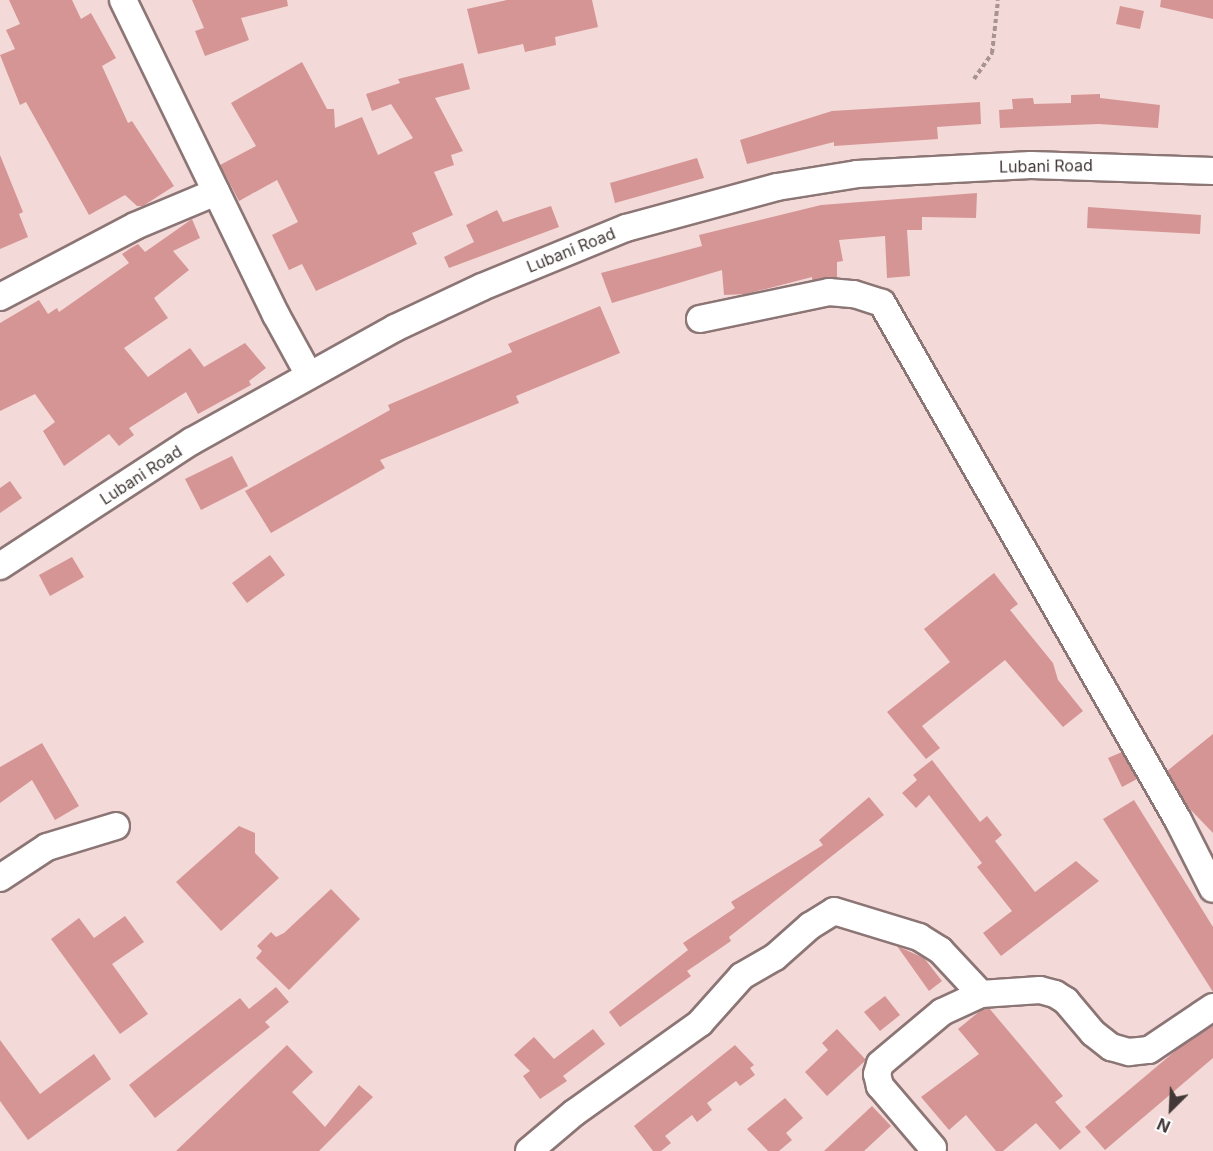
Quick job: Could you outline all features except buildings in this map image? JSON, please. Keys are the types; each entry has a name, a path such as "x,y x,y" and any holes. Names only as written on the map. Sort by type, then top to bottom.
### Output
{"street":[{"path":"123,0 216,192 309,375"},
{"name":"Lubani Road","path":"0,566 192,441 395,328 569,249 702,204 777,187 857,174 1031,165 1213,171"},
{"path":"0,297 135,226 216,192"},
{"path":"699,319 829,292 854,294 882,303 1178,820 1213,889"},
{"path":"0,878 47,847 116,826"},
{"path":"529,1151 700,1023 742,976 774,957 810,926 834,911 919,938 939,950 981,994"},
{"path":"933,1148 880,1086 877,1074 880,1064 942,1012 981,994 1040,990 1066,1000 1093,1033 1111,1047 1130,1052 1149,1050 1213,1007"}],"path":[{"path":"974,79 992,53 998,0"}]}
